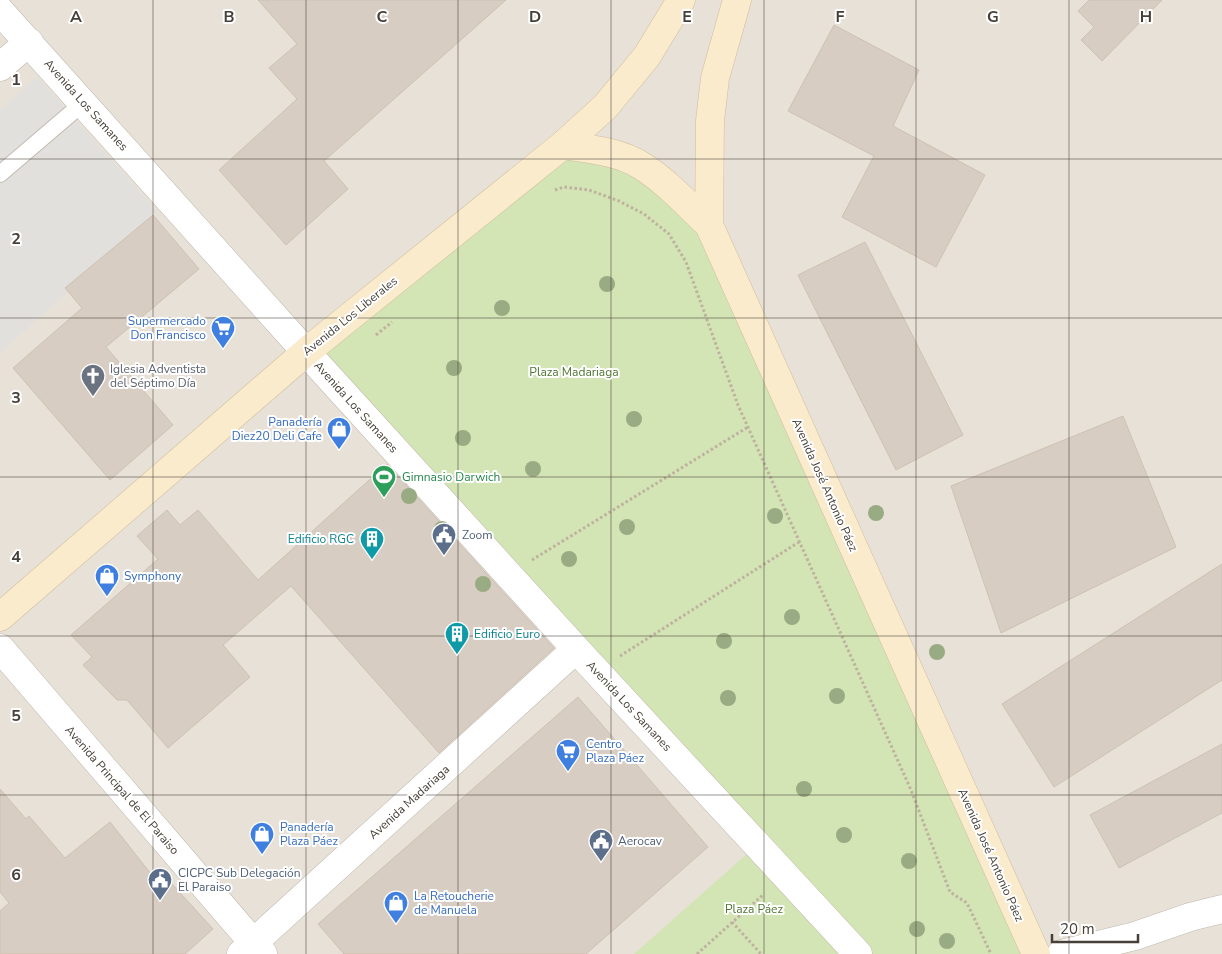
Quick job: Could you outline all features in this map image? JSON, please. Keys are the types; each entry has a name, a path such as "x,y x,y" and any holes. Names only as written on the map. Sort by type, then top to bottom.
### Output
{"main road":[{"name":"Avenida Los Liberales","path":"0,617 306,352 563,145 605,107 641,63 681,0"},
{"name":"Avenida José Antonio Páez","path":"737,0 715,78 710,129 709,225 1036,954"},
{"path":"563,145 610,153 641,165 667,184 709,225"}],"street":[{"name":"Avenida Los Samanes","path":"0,11 576,649 858,954"},
{"path":"0,67 29,42"},
{"name":"Avenida Principal de El Paraiso","path":"0,648 252,950"},
{"name":"Avenida Madariaga","path":"252,950 576,649"},
{"path":"1061,954 1135,936 1190,917 1222,909"}],"lane":[{"path":"0,174 84,103"}],"path":[{"path":"552,191 564,187 589,190 619,201 644,214 669,234 686,262 738,405 911,790 950,892 967,902 991,954"},
{"path":"369,338 378,334 393,322"},
{"path":"527,563 748,427"},
{"path":"616,658 799,542"},
{"path":"697,954 770,888"},
{"path":"732,922 761,954"}],"shaded area":[{"path":"0,0 1222,0 1222,954 0,954"},
{"path":"37,77 157,211 0,353 0,111"}],"green space":[{"name":"Plaza Madariaga","path":"563,145 641,165 709,225 1036,954 634,954 757,845 306,352"}],"building":[{"path":"258,0 506,0 324,161 348,189 286,245 219,170 297,99 269,68 297,44"},
{"path":"1089,0 1162,0 1102,61 1081,40 1094,27 1078,11"},
{"path":"834,25 919,70 893,126 985,175 936,267 842,217 874,156 788,111"},
{"path":"153,215 199,269 106,347 173,425 110,480 13,368 82,308 65,288"},
{"path":"865,242 963,435 896,470 798,275"},
{"path":"1123,416 1176,547 1001,633 951,486"},
{"path":"387,464 554,648 439,753 291,586 223,645 250,677 168,748 127,700 117,700 83,665 92,657 71,635 158,559 137,536 167,510 180,525 198,510 258,580"},
{"path":"1222,564 1222,680 1054,787 1002,704"},
{"name":"Centro Plaza Páez","path":"578,697 708,847 586,954 344,954 318,924"},
{"path":"1222,744 1222,813 1119,868 1090,815"},
{"path":"0,789 26,819 29,816 65,858 110,822 155,879 162,873 213,929 185,954 0,954 0,911 9,903 0,892"}],"place":[{"name":"Supermercado Don Francisco","path":"223,349"},
{"name":"Iglesia Adventista del Séptimo Día","path":"93,397"},
{"name":"Panadería Diez20 Deli Cafe","path":"339,450"},
{"name":"Gimnasio Darwich","path":"384,498"},
{"name":"Zoom","path":"444,556"},
{"name":"Edificio RGC","path":"372,560"},
{"name":"Symphony","path":"107,597"},
{"name":"Edificio Euro","path":"457,655"},
{"name":"Centro Plaza Páez","path":"568,772"},
{"name":"Panadería Plaza Páez","path":"262,855"},
{"name":"Aerocav","path":"601,862"},
{"name":"CICPC Sub Delegación El Paraiso","path":"160,901"},
{"name":"La Retoucherie de Manuela","path":"396,924"}],"park label":[{"name":"Plaza Páez","path":"754,909"}]}
